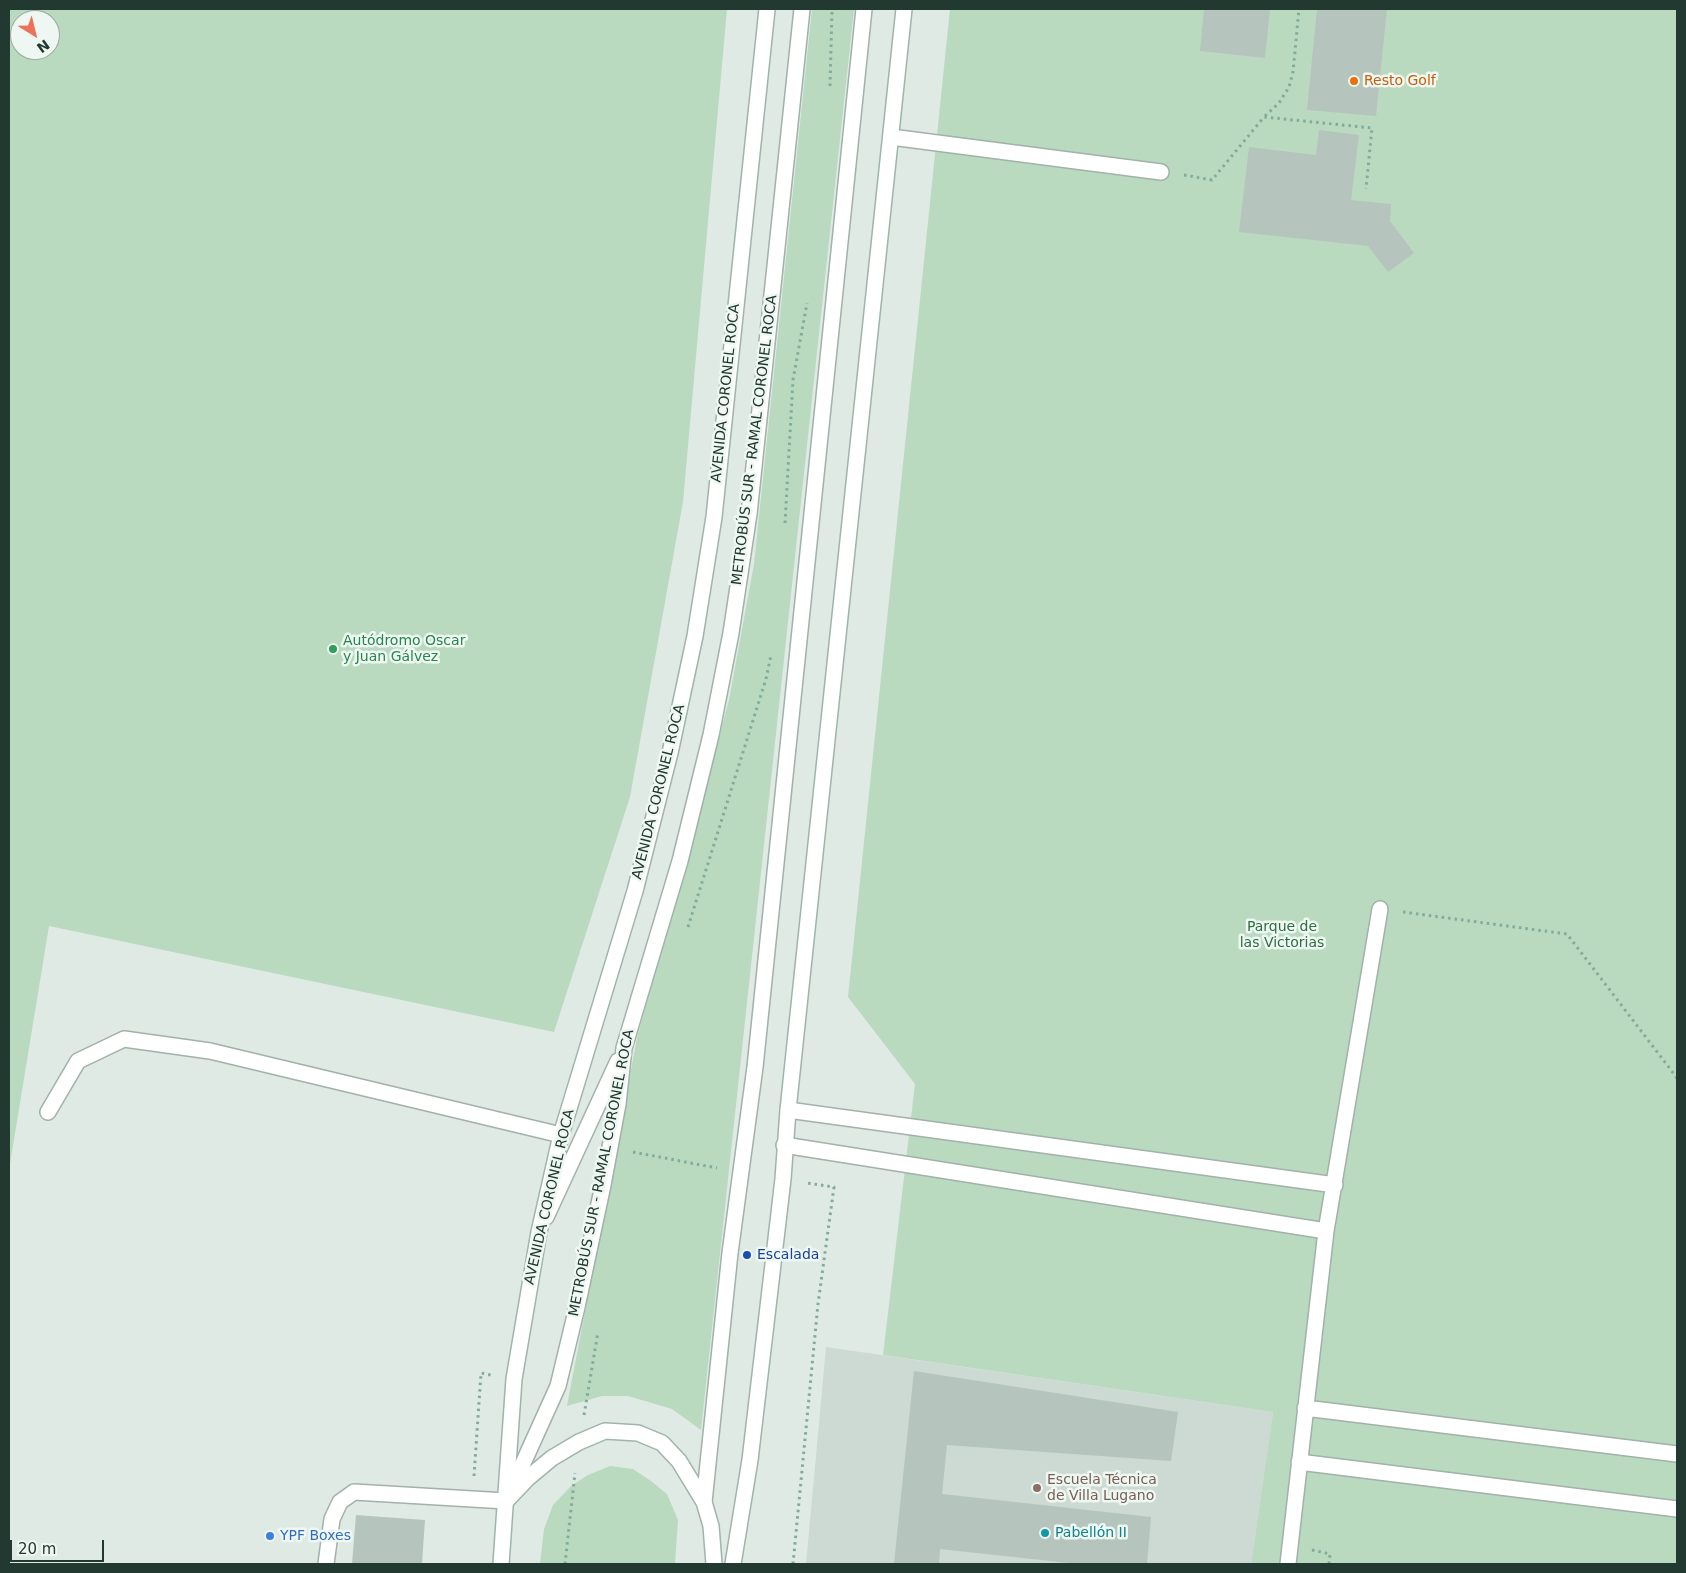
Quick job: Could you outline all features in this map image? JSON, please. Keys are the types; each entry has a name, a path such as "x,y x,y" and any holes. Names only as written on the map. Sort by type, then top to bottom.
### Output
{"main road":[{"name":"AVENIDA CORONEL ROCA","path":"501,1564 514,1379 539,1232 561,1135 635,891 670,753 696,636 715,507 767,9"},
{"name":"METROBÚS SUR - RAMAL CORONEL ROCA","path":"506,1501 558,1386 603,1186 618,1104 624,1048 680,861 711,735 731,633 750,504 802,9"},
{"path":"704,1502 740,1173 755,1067 864,9"},
{"path":"733,1564 750,1460 783,1179 784,1145 904,9"},
{"path":"891,137 1161,172"},
{"path":"1288,1564 1326,1231 1380,909"},
{"path":"48,1112 78,1061 124,1039 210,1051 561,1135"},
{"path":"539,1232 624,1048"},
{"path":"788,1110 1335,1184"},
{"path":"784,1145 1326,1231"},
{"path":"1305,1408 1677,1454"},
{"path":"326,1564 332,1519 340,1502 354,1492 506,1501 528,1478 552,1458 579,1442 605,1431 638,1432 662,1443 679,1461 704,1502 711,1526 714,1564"},
{"path":"1299,1462 1677,1509"}],"path":[{"path":"1161,172 1212,180 1264,117 1279,103 1289,87 1293,72 1299,9"},
{"path":"1264,117 1372,128 1366,189"},
{"path":"1380,909 1567,934 1677,1078"},
{"path":"628,1151 740,1173"},
{"path":"793,1564 818,1304 834,1188"}],"shaded area":[{"name":"Escuela Técnica de Villa Lugano","path":"826,1347 1273,1412 1251,1564 806,1564"}],"green space":[{"name":"Autódromo Oscar y Juan Gálvez","path":"9,9 727,9 683,502 630,797 554,1032 49,926 9,1170"},
{"path":"812,9 854,9 701,1430 672,1409 628,1396 602,1396 567,1406 637,1038 729,700 754,564"},
{"name":"Parque de las Victorias","path":"950,9 1677,9 1677,1564 1251,1564 1273,1412 883,1355 915,1084 848,997"},
{"path":"610,1466 633,1469 667,1494 678,1520 675,1564 540,1564 544,1529 553,1505 571,1486 588,1475"}],"building":[{"path":"1204,9 1270,9 1265,58 1200,51"},
{"path":"1317,9 1387,9 1376,116 1307,110"},
{"path":"1319,130 1359,135 1351,200 1391,204 1390,221 1414,253 1388,272 1368,246 1239,232 1249,147 1316,155"},
{"path":"914,1371 1178,1412 1171,1461 947,1445 942,1494 1151,1517 1147,1564 1078,1564 940,1549 939,1564 894,1564"},
{"path":"356,1515 425,1520 422,1564 352,1564"}],"place":[{"name":"Resto Golf","path":"1354,81"},
{"name":"Autódromo Oscar y Juan Gálvez","path":"333,649"},
{"name":"Escalada","path":"747,1255"},
{"name":"Escuela Técnica de Villa Lugano","path":"1037,1488"},
{"name":"Pabellón II","path":"1045,1533"},
{"name":"YPF Boxes","path":"270,1536"}]}
